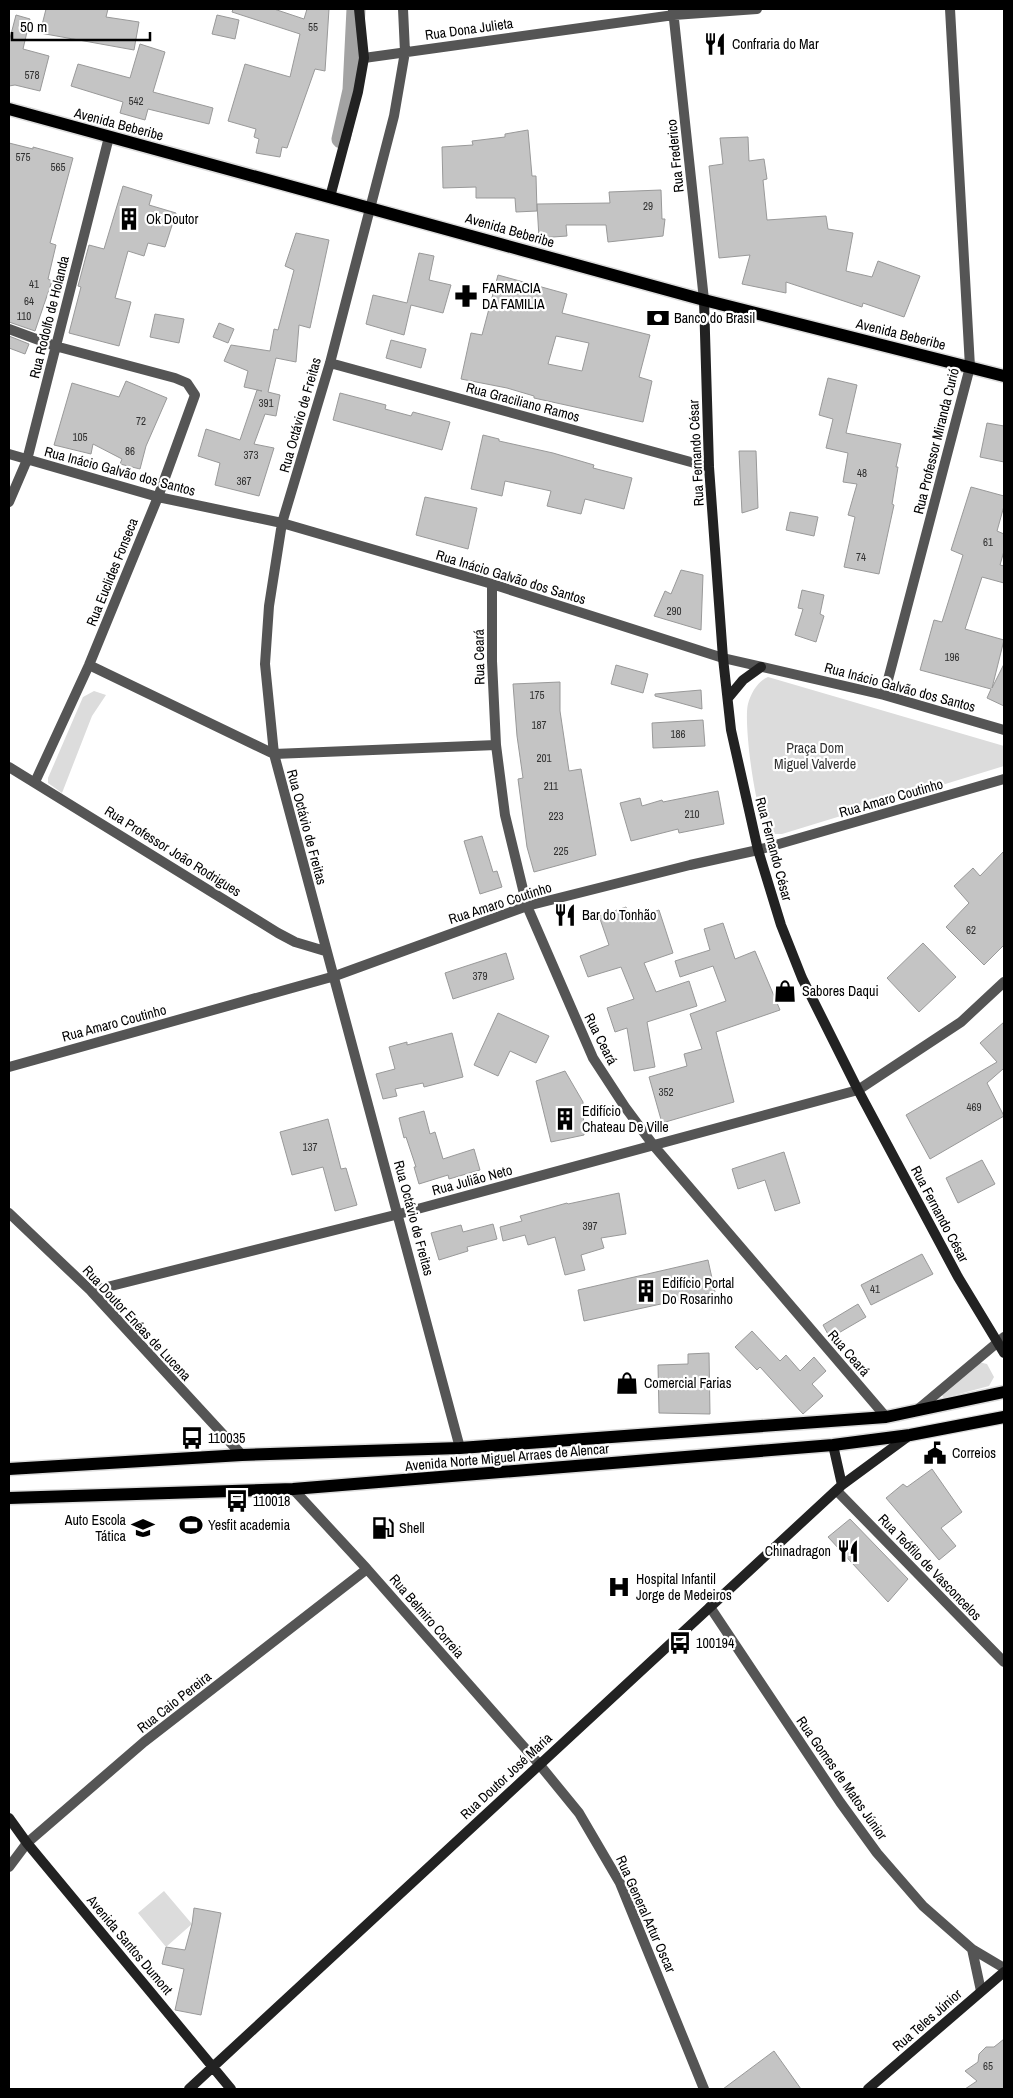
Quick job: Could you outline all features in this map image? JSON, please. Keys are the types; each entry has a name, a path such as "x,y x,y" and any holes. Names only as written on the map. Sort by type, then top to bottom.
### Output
{"main road":[{"name":"Avenida Beberibe","path":"9,108 704,300 1004,376"},
{"name":"Avenida Norte Miguel Arraes de Alencar","path":"9,1469 242,1455 460,1448 886,1417 1004,1392"},
{"name":"Avenida Norte Miguel Arraes de Alencar","path":"9,1498 293,1489 833,1446 910,1435 1004,1417"}],"street":[{"path":"330,196 368,57 359,9"},
{"name":"Rua Octávio de Freitas","path":"403,9 406,52 394,116 330,363 282,523 268,606 265,664 274,754 325,952 334,976 399,1214 460,1448"},
{"name":"Rua Dona Julieta","path":"368,57 673,12 757,9"},
{"name":"Rua Professor Miranda Curió","path":"884,695 970,367 950,9"},
{"name":"Rua Frederico","path":"673,12 704,300"},
{"name":"Rua Rodolfo de Holanda","path":"9,502 26,460 109,137"},
{"name":"Rua Fernando César","path":"704,300 709,467 723,658 731,730 758,850 781,925 795,960 858,1090 958,1277 1001,1339 1004,1353"},
{"path":"9,329 56,346"},
{"name":"Rua Euclides Fonseca","path":"35,782 89,665 158,497 195,395 194,390 187,383 175,378 56,346"},
{"name":"Rua Graciliano Ramos","path":"330,363 709,467"},
{"name":"Rua Inácio Galvão dos Santos","path":"9,454 158,497 282,523 492,584 723,658 884,695 1004,730"},
{"name":"Rua Ceará","path":"492,584 492,661 496,745 505,815 527,906 593,1058 625,1107 654,1146 886,1417"},
{"path":"89,665 274,754 496,745"},
{"path":"728,698 743,680 761,667"},
{"name":"Rua Professor João Rodrigues","path":"9,767 278,933 295,942 325,952"},
{"name":"Rua Amaro Coutinho","path":"9,1066 334,976 527,906 690,864 758,850 1004,779"},
{"name":"Rua Julião Neto","path":"91,1291 399,1214 858,1090 961,1022 1004,982"},
{"name":"Rua Doutor Enéas de Lucena","path":"9,1213 91,1291 242,1455"},
{"path":"914,1412 1001,1339"},
{"name":"Rua Doutor José Maria","path":"189,2089 840,1488 910,1435"},
{"path":"833,1446 840,1488"},
{"name":"Rua Teófilo de Vasconcelos","path":"840,1488 1004,1662"},
{"name":"Rua Belmiro Correia","path":"293,1489 367,1569 539,1764"},
{"name":"Rua Caio Pereira","path":"9,1867 27,1844 144,1742 367,1569"},
{"name":"Rua Gomes de Matos Júnior","path":"710,1607 840,1802 877,1853 923,1906 972,1949 1004,1970"},
{"name":"Rua General Artur Oscar","path":"539,1764 579,1813 620,1883 704,2089"},
{"name":"Avenida Santos Dumont","path":"9,1818 27,1844 213,2065 231,2089"},
{"path":"972,1949 981,1991"},
{"name":"Rua Teles Júnior","path":"868,2089 1004,1970"}],"green space":[{"name":"Praça Dom Miguel Valverde","path":"768,677 1004,746 1004,766 782,834 770,834 765,827 760,812 752,772 747,730 748,704 758,684"},
{"path":"94,691 106,695 92,716 62,793 48,783 48,778 83,697"},
{"path":"978,1362 987,1364 994,1377 989,1386 944,1398 941,1394"},
{"path":"164,1891 192,1924 166,1947 138,1913"}],"building":[{"path":"46,9 108,9 106,17 139,22 134,50 40,33"},
{"path":"233,9 274,9 304,19 307,9 329,9 325,71 315,69 287,148 282,147 280,157 256,153 259,139 254,137 256,129 228,121 245,64 290,77 300,34 232,12"},
{"path":"16,15 30,19 23,49 49,56 40,91 15,85 9,86 9,42"},
{"path":"217,15 239,20 235,39 212,34"},
{"path":"140,44 165,52 153,92 213,108 209,124 148,109 145,120 120,113 123,102 71,86 78,64 130,78"},
{"path":"528,130 532,176 536,176 537,211 516,212 515,198 476,198 476,187 443,188 442,147 473,145 472,141 505,137 505,134"},
{"path":"748,137 749,161 764,159 767,179 763,180 767,220 826,216 828,229 853,233 846,271 872,277 878,261 920,276 904,317 863,303 862,307 786,282 786,293 742,284 750,255 719,258 709,166 723,164 720,138"},
{"path":"9,143 33,149 33,147 73,158 50,243 56,245 48,279 52,281 35,331 9,322"},
{"path":"123,186 152,195 149,205 176,213 165,247 148,243 144,256 128,251 115,298 131,302 119,346 69,333 81,287 78,286 89,245 104,249"},
{"path":"661,190 662,219 665,219 663,236 608,242 606,225 566,225 567,236 539,238 537,204 610,203 609,192"},
{"path":"296,233 329,240 310,328 299,325 296,362 276,358 268,392 280,395 276,416 265,414 254,444 274,448 259,496 215,485 220,463 198,456 206,429 240,440 257,390 262,391 244,387 248,371 224,361 231,345 270,351 274,329 278,330 294,270 285,266"},
{"path":"419,253 434,256 429,280 451,285 443,313 411,305 404,335 366,324 373,295 407,303"},
{"path":"498,275 567,294 562,313 650,335 639,377 652,381 643,422 534,398 534,396 507,388 461,379 471,333 482,335","holes":["556,336 589,343 582,371 548,364"]},
{"path":"155,314 184,319 179,343 150,337"},
{"path":"219,323 234,329 228,343 213,337"},
{"path":"9,336 29,344 25,354 9,348"},
{"path":"391,340 426,349 421,368 386,358"},
{"path":"828,378 857,385 846,433 901,444 896,467 898,467 892,504 894,505 879,574 844,567 855,517 848,515 857,484 843,482 848,453 826,448 833,419 819,415"},
{"path":"126,381 167,398 146,446 140,469 120,464 122,459 93,444 91,454 54,445 72,383 119,397"},
{"path":"340,393 386,405 385,409 411,416 413,412 450,422 442,450 333,420"},
{"path":"987,423 1004,426 1004,462 980,457"},
{"path":"483,435 499,439 499,441 553,453 594,465 593,468 632,478 624,509 585,499 581,514 547,506 551,491 505,481 502,496 471,489"},
{"path":"739,451 756,451 758,508 742,513"},
{"path":"971,487 1004,496 1004,506 997,531 1004,534 1004,551 1000,565 1004,566 1004,583 982,577 965,629 1004,640 992,688 1004,664 1004,706 987,698 991,689 920,670 934,620 942,622 963,555 951,550"},
{"path":"425,497 477,508 468,549 416,535"},
{"path":"790,512 818,517 814,536 786,530"},
{"path":"681,570 703,575 701,630 654,616 665,591 671,594"},
{"path":"802,590 824,595 820,614 824,616 816,642 795,635 803,609 798,608"},
{"path":"616,665 648,674 643,693 611,684"},
{"path":"560,682 560,711 569,771 581,769 596,855 534,872 527,847 518,779 523,778 517,736 513,684"},
{"path":"701,690 702,709 655,696 655,694"},
{"path":"703,720 705,746 653,748 652,723"},
{"path":"718,791 724,824 679,833 678,829 631,841 620,803 640,798 642,806 662,800 663,802"},
{"path":"482,836 493,872 497,871 502,887 480,894 464,841"},
{"path":"1004,851 1004,945 984,965 946,927 969,903 954,886 973,868 980,876"},
{"path":"626,907 630,920 659,910 673,953 644,963 656,992 689,981 697,1006 647,1022 655,1067 634,1071 627,1028 615,1032 607,1008 634,999 621,967 588,977 580,956 609,945 599,916"},
{"path":"723,923 735,959 755,951 780,1010 716,1032 734,1102 662,1123 649,1077 687,1066 684,1054 702,1049 690,1014 726,1001 713,966 680,977 675,961 710,950 704,929"},
{"path":"923,943 956,977 919,1012 887,978"},
{"path":"506,953 514,979 453,999 445,973"},
{"path":"498,1013 549,1036 536,1063 510,1051 498,1076 474,1065"},
{"path":"1004,1022 1004,1071 1003,1069 987,1083 1004,1116 930,1159 906,1115 997,1062 980,1043"},
{"path":"452,1033 463,1077 424,1087 423,1083 395,1089 397,1096 383,1099 376,1074 395,1069 389,1047 407,1042 407,1045"},
{"name":"Edifício Chateau De Ville","path":"565,1071 583,1102 584,1135 551,1142 536,1081"},
{"path":"424,1111 430,1134 435,1132 443,1159 474,1149 480,1170 449,1179 448,1175 419,1184 414,1167 416,1167 406,1137 404,1138 399,1118"},
{"path":"328,1119 341,1169 346,1168 357,1205 335,1211 323,1167 292,1175 280,1132"},
{"path":"784,1152 800,1203 775,1211 765,1180 738,1189 732,1169"},
{"path":"982,1160 995,1184 958,1203 946,1178"},
{"path":"619,1193 626,1234 601,1238 604,1248 581,1255 585,1270 565,1275 555,1237 528,1245 525,1235 503,1241 500,1227 522,1221 520,1216 567,1203"},
{"path":"493,1224 497,1239 467,1247 468,1251 439,1260 431,1233 461,1225 463,1232"},
{"path":"922,1254 933,1274 871,1305 861,1285"},
{"name":"Edifício Portal Do Rosarinho","path":"708,1260 715,1292 584,1321 578,1290"},
{"path":"858,1304 866,1317 830,1338 823,1325"},
{"path":"752,1331 780,1361 786,1355 800,1371 814,1357 826,1371 812,1384 823,1396 803,1414 760,1367 757,1370 735,1347"},
{"path":"709,1353 710,1414 659,1413 658,1365 688,1364 688,1354"},
{"path":"932,1469 962,1512 941,1528 956,1546 939,1560 886,1498 903,1484 907,1487"},
{"path":"850,1519 908,1579 888,1602 828,1537"},
{"path":"194,1908 221,1913 201,2015 175,2010 184,1969 162,1964 166,1947 185,1950"},
{"path":"1004,2039 1004,2089 965,2089 977,2081 965,2071 978,2062 979,2054 986,2047 994,2047"},
{"path":"774,2051 801,2089 723,2089"}],"waterway":[{"path":"341,139 352,90 356,9"}],"place":[{"name":"Confraria do Mar","path":"715,44"},
{"name":"Ok Doutor","path":"129,219"},
{"name":"FARMACIA DA FAMILIA","path":"466,296"},
{"name":"Banco do Brasil","path":"658,318"},
{"name":"Bar do Tonhão","path":"565,915"},
{"name":"Sabores Daqui","path":"785,991"},
{"name":"Edifício Chateau De Ville","path":"565,1119"},
{"name":"Edifício Portal Do Rosarinho","path":"646,1291"},
{"name":"Comercial Farias","path":"627,1383"},
{"name":"110035","path":"192,1438"},
{"name":"Correios","path":"935,1453"},
{"name":"110018","path":"237,1501"},
{"name":"Yesfit academia","path":"191,1525"},
{"name":"Auto Escola Tática","path":"143,1528"},
{"name":"Shell","path":"383,1528"},
{"name":"Chinadragon","path":"848,1551"},
{"name":"Hospital Infantil Jorge de Medeiros","path":"619,1587"},
{"name":"100194","path":"680,1643"}]}
